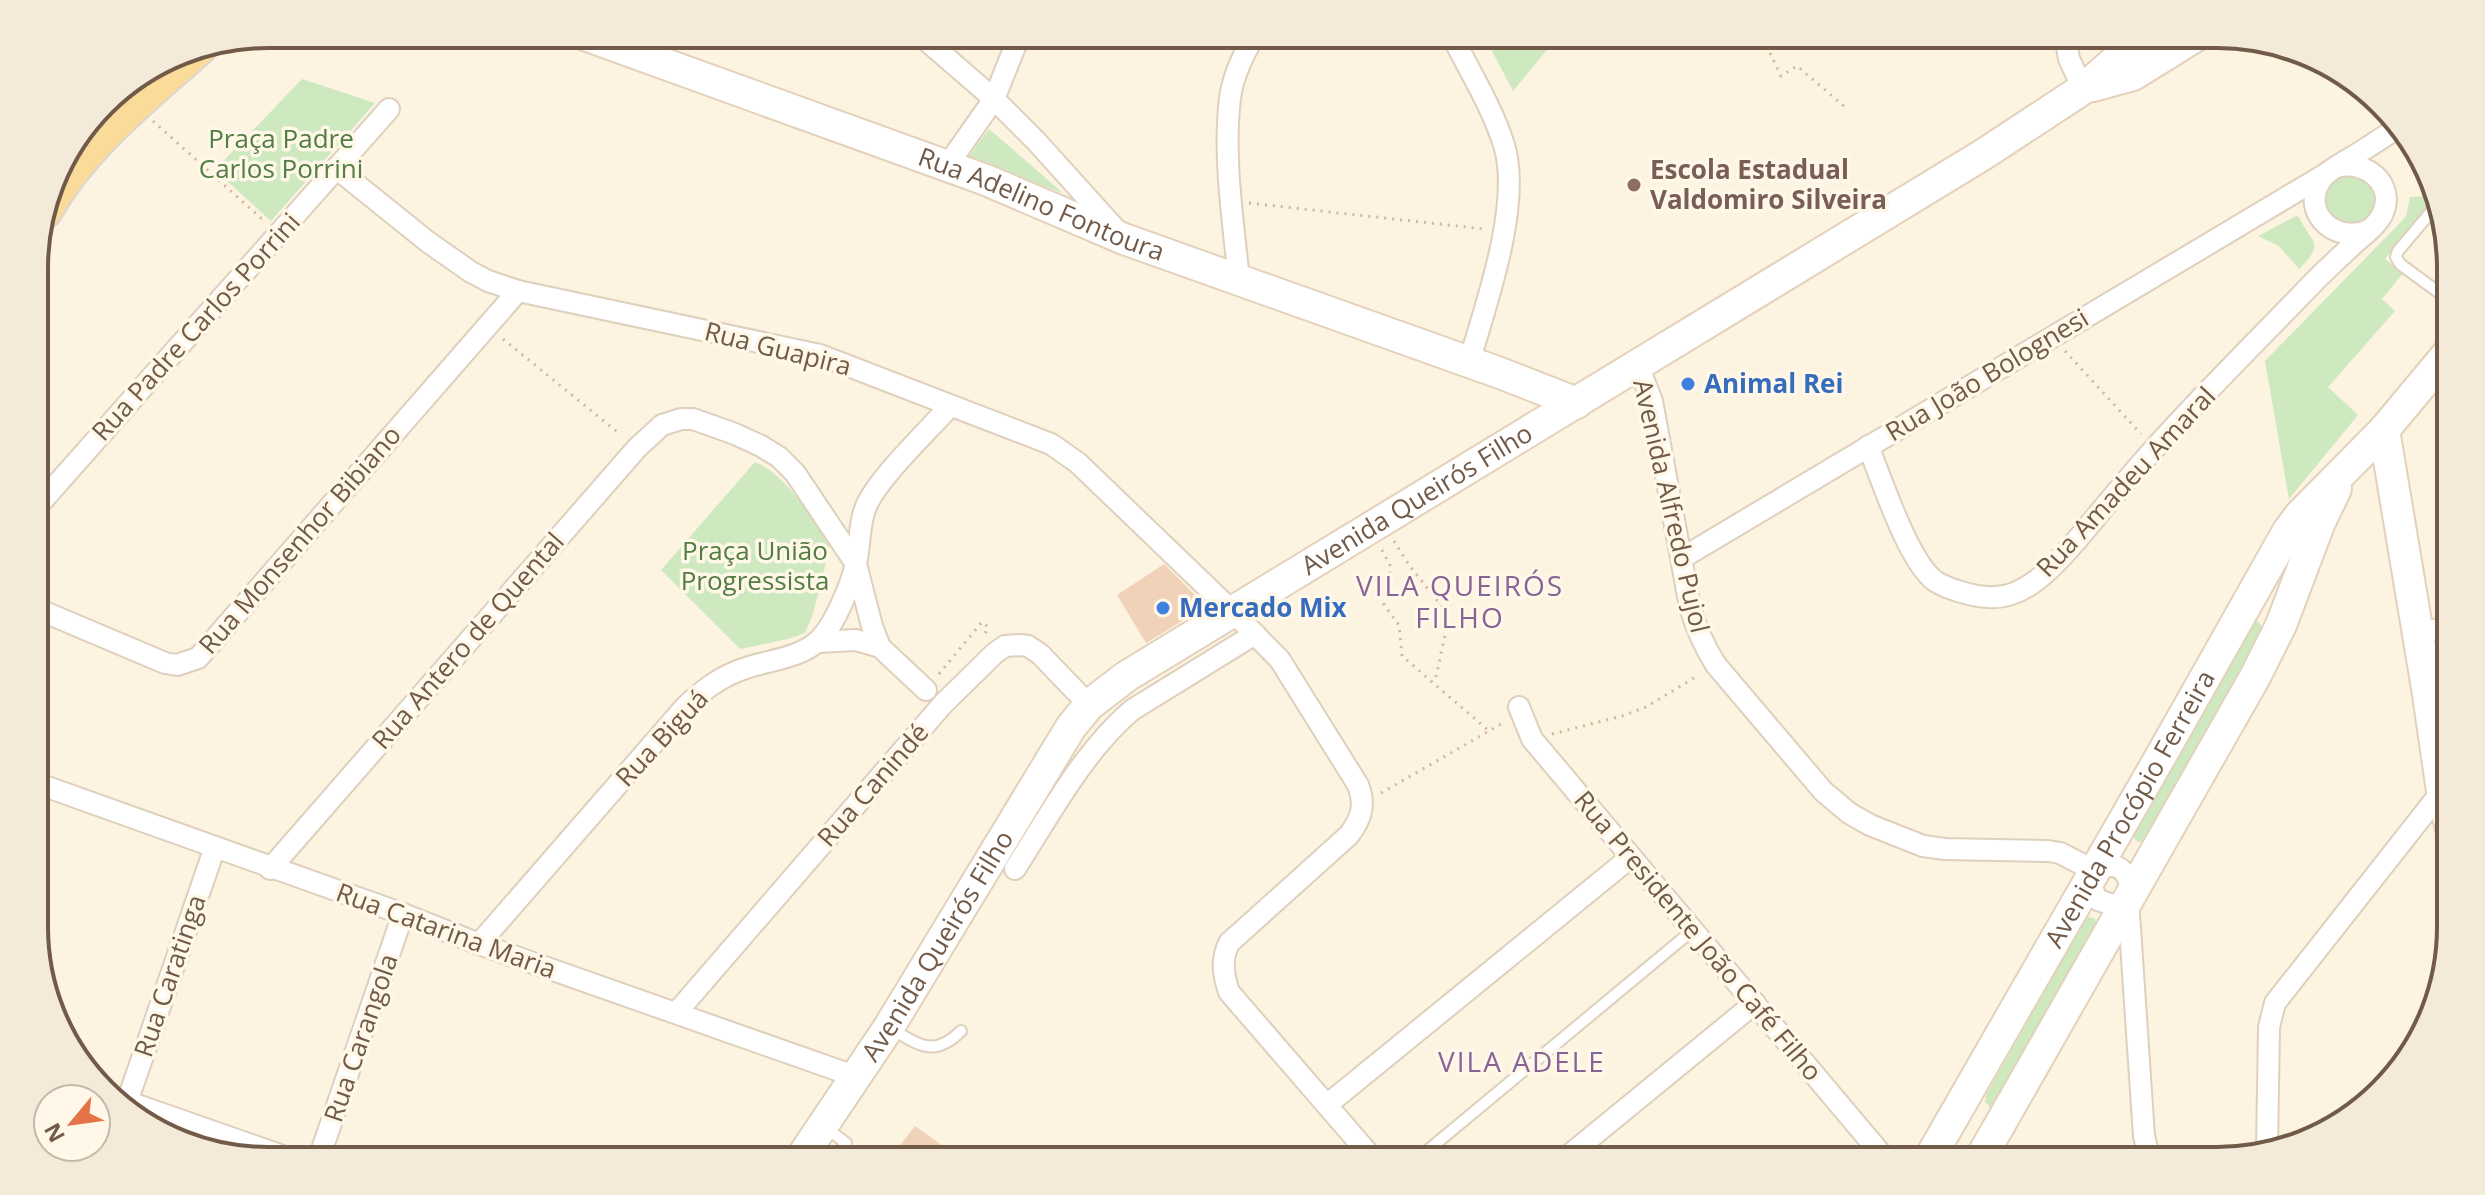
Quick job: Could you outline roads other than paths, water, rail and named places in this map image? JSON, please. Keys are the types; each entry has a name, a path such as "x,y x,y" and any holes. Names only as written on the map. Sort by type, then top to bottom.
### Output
{"main road":[{"path":"66,182 112,112"}],"street":[{"name":"Rua Adelino Fontoura","path":"621,48 986,180 1124,239 1577,403"},
{"path":"935,48 994,99 1036,141 1124,239"},
{"path":"947,166 994,99 1014,48"},
{"path":"1239,280 1228,151 1231,96 1247,48"},
{"path":"1458,48 1505,148 1508,193 1504,231 1469,362"},
{"path":"2067,48 2083,89"},
{"name":"Avenida Queirós Filho","path":"809,1147 889,1027 1071,727 1089,705 1127,676 1232,611 1984,154 2083,89 2130,48"},
{"name":"Avenida Queirós Filho","path":"2083,89 2133,75 2176,48"},
{"name":"Rua Padre Carlos Porrini","path":"48,494 389,109"},
{"name":"Rua João Bolognesi","path":"1682,558 2391,133"},
{"path":"2292,193 2307,196 2315,203 2323,221 2330,228 2349,235 2369,230 2384,209 2384,192 2376,176 2375,156 2383,138"},
{"path":"2315,203 2318,185 2333,169 2345,165 2362,166 2376,176"},
{"name":"Rua Guapira","path":"336,168 460,265 488,281 518,291 820,355 1051,444 1232,611 1291,675 1363,798 1356,826 1349,835 1236,935 1225,954 1224,977 1229,992 1328,1104"},
{"path":"2329,266 2330,228"},
{"name":"Rua Amadeu Amaral","path":"1868,446 1917,562 1936,581 1987,597 2018,591 2046,573 2154,449 2329,266 2369,230"},
{"name":"Rua Monsenhor Bibiano","path":"48,614 165,663 177,665 198,658 518,291"},
{"name":"Avenida Alfredo Pujol","path":"1638,366 1652,401 1696,628 1704,647 1823,791 1849,813 1870,825 1923,846 2048,851 2060,853 2095,871 2102,866 2120,867 2130,882 2128,899"},
{"name":"Avenida Procópio Ferreira","path":"1936,1147 2288,531 2384,430 2437,366"},
{"path":"1500,373 1521,404 1533,430"},
{"path":"818,642 834,622 856,564 859,527 867,504 950,406"},
{"name":"Rua Antero de Quental","path":"270,869 654,430 672,421 693,419 761,446 779,457 795,473 856,564"},
{"path":"2384,430 2437,757"},
{"name":"Avenida Procópio Ferreira","path":"1987,1147 2255,677 2281,625 2320,522 2345,470"},
{"path":"856,564 880,647 926,690"},
{"path":"2417,632 2437,630"},
{"name":"Avenida Queirós Filho","path":"1015,869 1091,753 1116,724 1141,704 1255,634"},
{"path":"818,642 856,640 880,647"},
{"name":"Rua Biguá","path":"479,944 701,692 729,675 793,654 818,642"},
{"name":"Rua Canindé","path":"677,1012 943,704 995,653 1005,646 1028,646 1040,654 1089,705"},
{"path":"2427,688 2437,673"},
{"name":"Rua Presidente João Café Filho","path":"1520,710 1532,739 1875,1147"},
{"name":"Rua Catarina Maria","path":"48,787 857,1077"},
{"path":"2267,1141 2269,1027 2275,1003 2437,797"},
{"name":"Rua Caratinga","path":"126,1095 215,847"},
{"path":"1363,1147 1328,1104 1631,857"},
{"path":"2095,871 2091,887 2098,900 2113,905 2128,899 2147,1147"},
{"name":"Rua Carangola","path":"323,1147 403,914"},
{"path":"1579,1147 1755,1003"},
{"path":"145,1110 256,1147"}],"lane":[{"path":"2430,213 2396,257 2400,264 2437,291"},
{"path":"1432,1147 1693,930"},
{"path":"889,1027 928,1048 941,1046 961,1031"},
{"path":"823,1126 846,1143 843,1147"}],"place":[{"name":"Escola Estadual Valdomiro Silveira","path":"1634,185"},
{"name":"Animal Rei","path":"1688,384"},
{"name":"Mercado Mix","path":"1163,608"}],"district":[{"name":"VILA QUEIRÓS FILHO","path":"1460,602"},
{"name":"VILA ADELE","path":"1522,1062"}],"park label":[{"name":"Praça Padre Carlos Porrini","path":"281,154"},
{"name":"Praça União Progressista","path":"755,566"}]}
